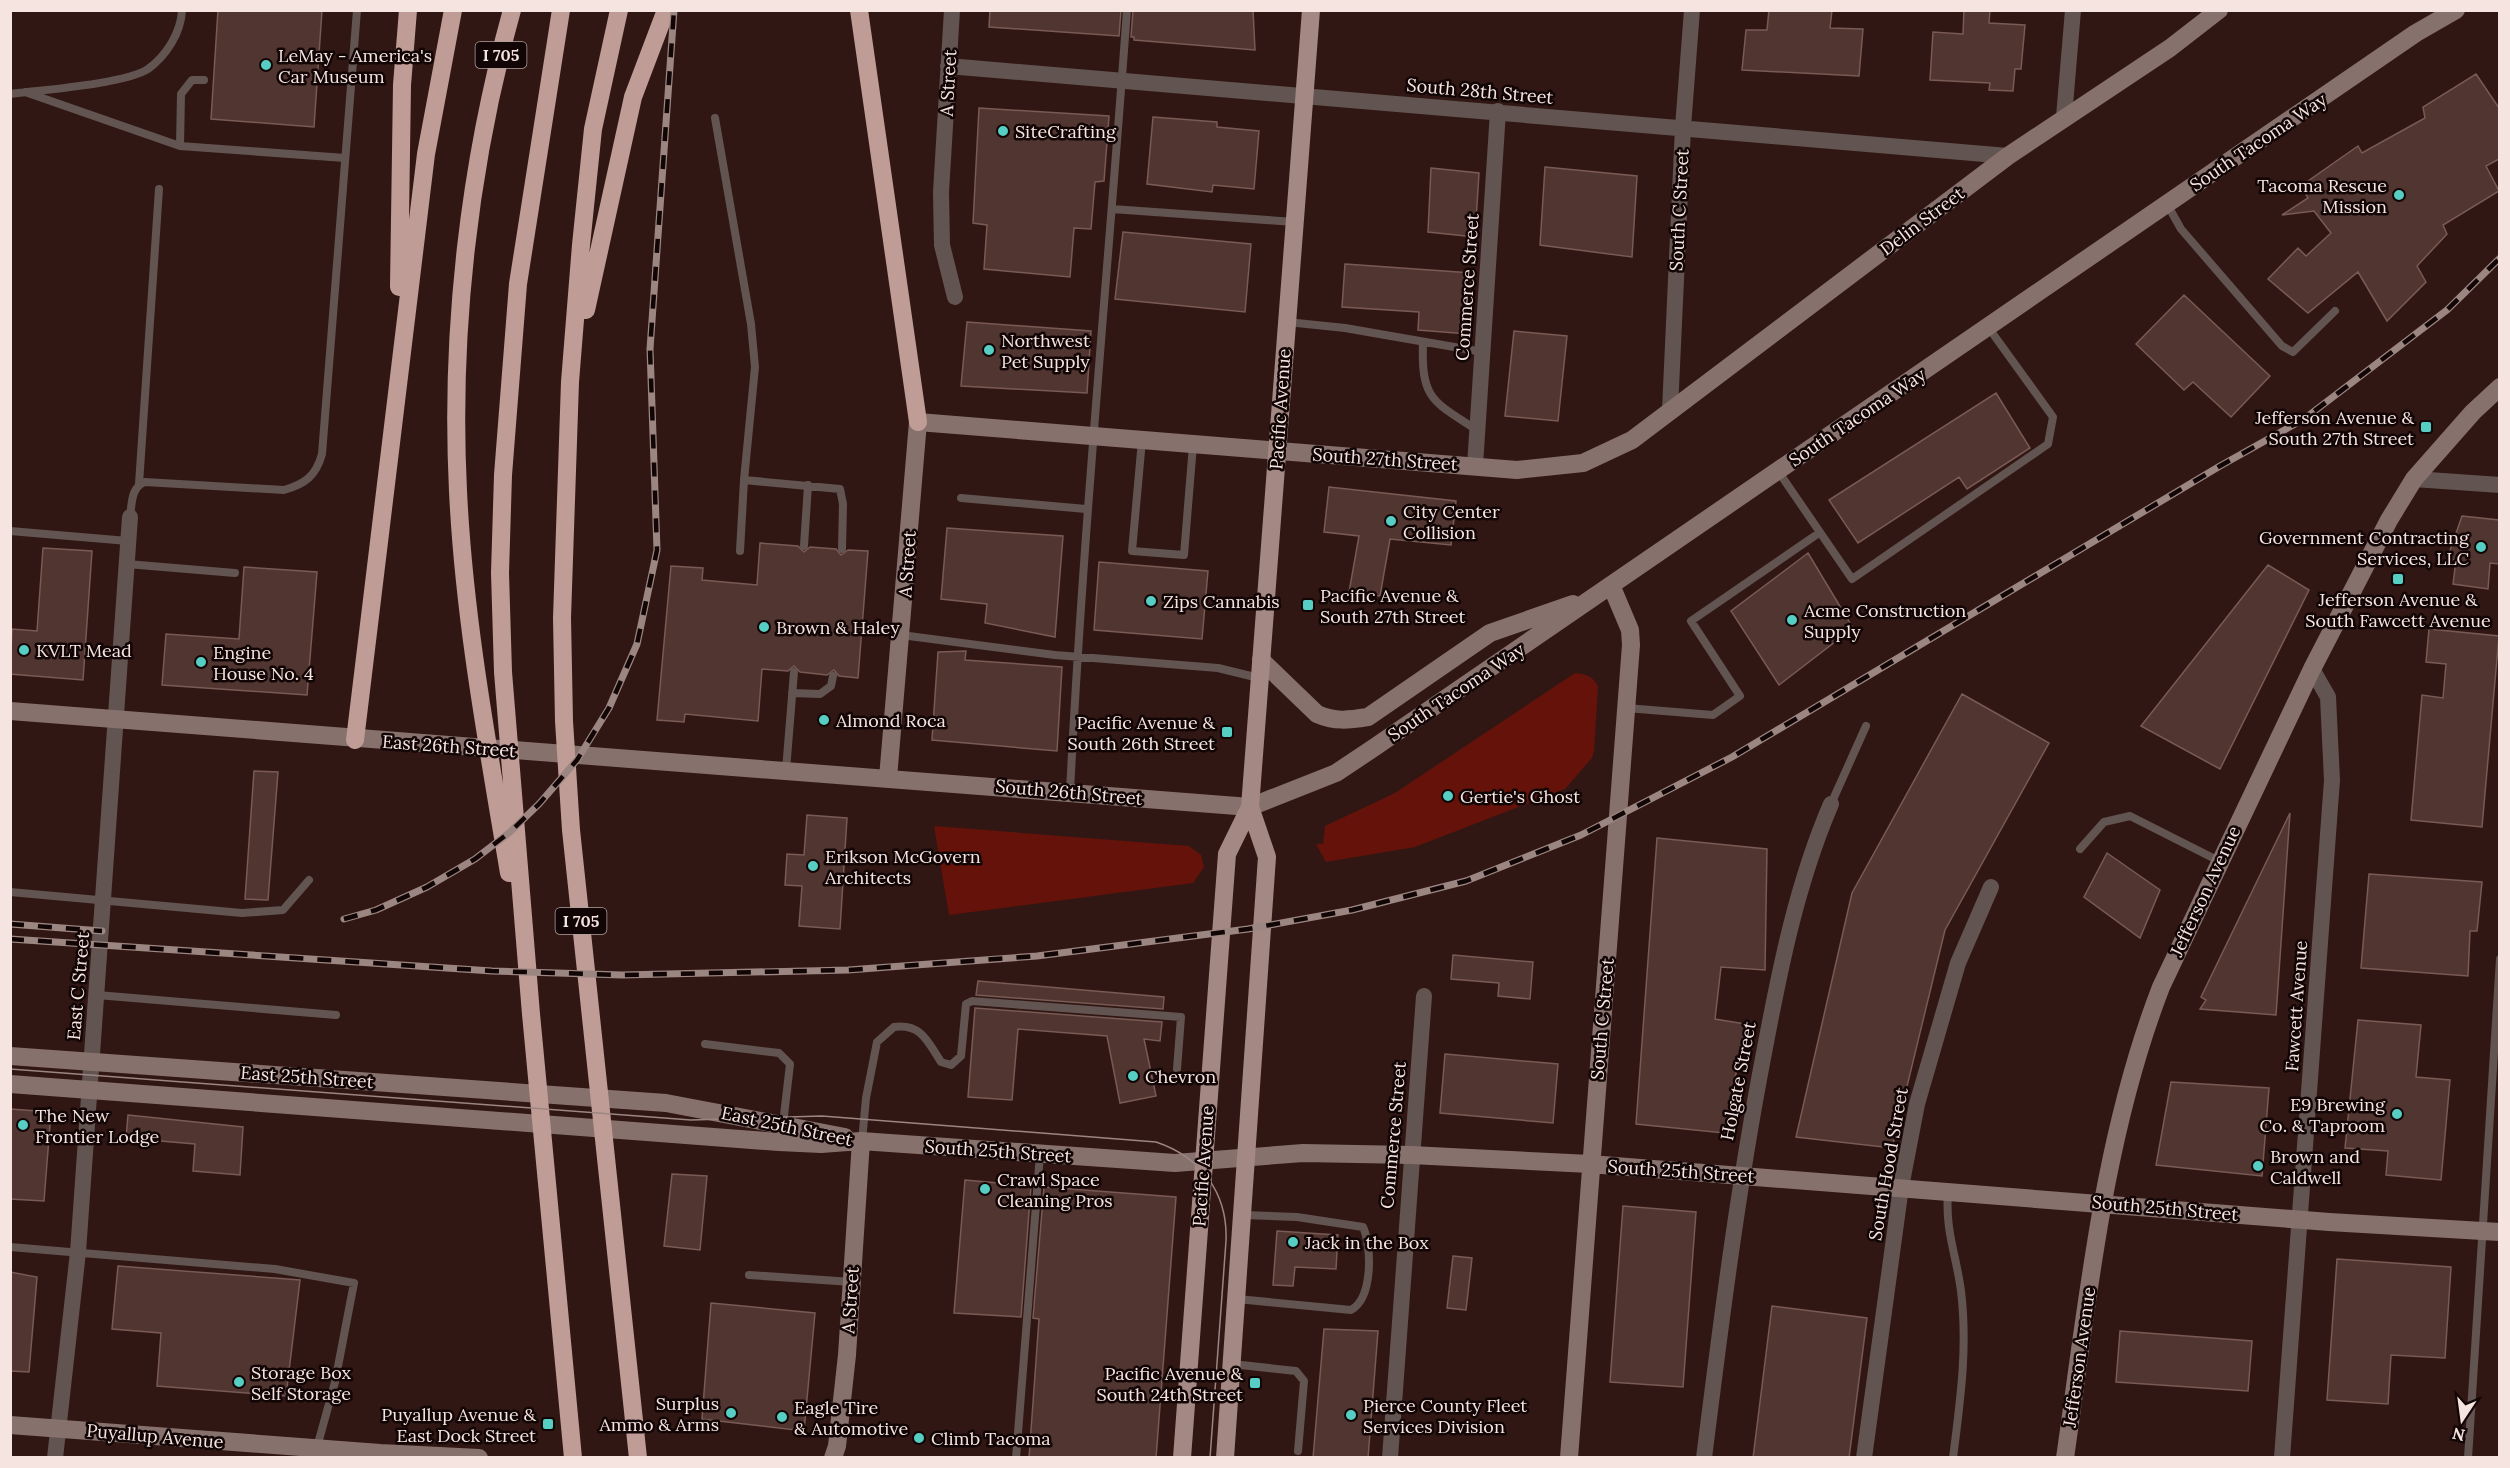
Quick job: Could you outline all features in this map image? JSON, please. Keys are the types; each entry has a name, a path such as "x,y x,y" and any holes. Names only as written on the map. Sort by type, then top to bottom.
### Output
{"highway":[{"path":"398,386 402,85 408,10"},
{"path":"363,740 398,386 426,154 453,10"},
{"name":"I 705","path":"512,10 489,100 476,174 458,351 457,443 460,533 477,675 531,1014 573,1458"},
{"path":"531,1014 503,672 500,562 503,475 518,284 561,10"},
{"path":"570,382 593,129 619,10"},
{"path":"570,382 628,117 666,10"},
{"path":"859,10 918,422"},
{"name":"I 705","path":"570,382 564,512 565,732 571,830 638,1458"}],"main road":[{"name":"Pacific Avenue","path":"1182,1458 1227,854 1250,807 1311,10"},
{"name":"Pacific Avenue","path":"1225,1458 1267,857 1250,807"}],"street":[{"name":"A Street","path":"952,10 941,192 942,245 955,297"},
{"name":"South C Street","path":"1670,410 1683,127 1692,10"},
{"path":"2064,117 2073,10"},
{"name":"Delin Street","path":"1632,440 2008,156 2170,48 2219,10"},
{"name":"South Tacoma Way","path":"1250,807 1336,773 2416,33 2456,10"},
{"name":"South 28th Street","path":"948,66 2008,156"},
{"name":"Commerce Street","path":"1475,466 1498,111"},
{"name":"Jefferson Avenue","path":"2065,1458 2102,1203 2120,1117 2140,1040 2161,987 2312,669 2384,528 2414,479 2473,412 2499,387"},
{"name":"South 27th Street","path":"918,422 1516,470 1583,463 1632,440"},
{"name":"A Street","path":"888,778 902,635 918,422"},
{"path":"2414,479 2499,485"},
{"name":"East C Street","path":"55,1458 78,1252 105,898 130,517"},
{"name":"South C Street","path":"1569,1458 1630,630 1604,590"},
{"path":"1260,669 1317,714 1329,719 1345,721 1368,717 1490,633 1604,590"},
{"name":"Fawcett Avenue","path":"2282,1458 2332,780 2328,698 2312,669"},
{"name":"East 26th Street","path":"10,711 363,740 888,778"},
{"name":"South 26th Street","path":"888,778 1250,807"},
{"name":"Holgate Street","path":"1704,1458 1740,1176 1779,972 1798,895 1832,804"},
{"name":"South Hood Street","path":"1864,1458 1901,1187 1917,1104 1958,963 1991,887"},
{"name":"Commerce Street","path":"1390,1458 1424,996"},
{"name":"East 25th Street","path":"10,1056 646,1101 715,1110 861,1141"},
{"name":"East 25th Street","path":"10,1084 778,1142 821,1144 861,1141"},
{"name":"A Street","path":"833,1458 837,1446 852,1282 861,1141"},
{"name":"South 25th Street","path":"861,1141 1174,1163 1303,1153 1411,1155 1590,1164 2300,1219 2490,1231"},
{"name":"Puyallup Avenue","path":"10,1425 380,1453 479,1458"}],"lane":[{"path":"10,94 127,78 147,69 166,53 177,32 182,10"},
{"path":"139,484 145,482 284,490 310,479 318,468 322,454 357,10"},
{"path":"1070,792 1086,509 1095,436 1127,10"},
{"path":"180,146 181,94 192,80 204,80"},
{"path":"25,92 180,146 345,159"},
{"path":"715,118 726,189 741,254 754,367 740,551"},
{"path":"130,517 133,494 139,484 159,189"},
{"path":"2167,204 2194,246 2282,346 2293,352 2335,310"},
{"path":"1112,209 1295,222"},
{"path":"1287,322 1345,328 1483,352"},
{"path":"1778,471 1852,579 2048,444 2053,417 1988,327"},
{"path":"1423,342 1422,372 1426,389 1440,406 1478,430"},
{"path":"1142,440 1132,551 1184,555 1193,444"},
{"path":"744,480 840,489 843,504 842,549"},
{"path":"804,546 808,485"},
{"path":"962,498 1086,509"},
{"path":"10,531 128,541"},
{"path":"1626,708 1713,715 1740,696 1691,621 1819,533"},
{"path":"127,564 235,573"},
{"path":"902,635 1076,657 1260,669"},
{"path":"786,770 794,672"},
{"path":"792,693 820,694 831,686 833,676"},
{"name":"Holgate Street","path":"1832,804 1866,726"},
{"path":"2080,849 2104,822 2130,816 2219,861"},
{"path":"10,892 105,898 242,913 283,910 309,880"},
{"path":"2468,1458 2490,1231 2499,959"},
{"path":"97,995 336,1015"},
{"path":"861,1141 866,1098 877,1042 894,1027 916,1028 925,1035 941,1062 951,1065 960,1056 966,1004 972,1001 1181,1017 1177,1069"},
{"path":"705,1044 779,1053 790,1064 783,1124"},
{"path":"1016,1458 1040,1153"},
{"path":"1948,1191 1946,1218 1961,1290 1964,1341 1963,1382 1953,1458"},
{"path":"1237,1299 1351,1310 1360,1305 1366,1292 1369,1241 1363,1227 1297,1217 1242,1215"},
{"path":"10,1247 275,1269 354,1283 335,1382 314,1458"},
{"path":"749,1275 852,1282"},
{"path":"1232,1364 1296,1371 1304,1381 1298,1450"}],"shaded area":[{"path":"1575,673 1589,676 1598,687 1594,751 1592,758 1565,789 1415,847 1326,862 1316,844 1323,844 1325,826 1395,793"},
{"path":"934,826 1189,846 1201,855 1204,867 1193,883 949,915"}],"building":[{"name":"LeMay - America's Car Museum","path":"218,10 322,10 314,127 211,119"},
{"path":"990,10 1121,10 1119,36 989,27"},
{"path":"1133,10 1253,10 1255,50 1134,40 1134,37 1131,37"},
{"path":"1769,10 1832,10 1830,28 1863,29 1859,76 1742,70 1746,30 1767,30"},
{"path":"1964,10 1990,10 1989,23 2025,25 2021,69 2015,69 2013,91 1989,90 1990,83 1930,80 1933,32 1963,34"},
{"name":"Tacoma Rescue Mission","path":"2476,74 2499,108 2499,159 2486,166 2499,191 2443,225 2447,234 2417,266 2426,282 2387,321 2358,272 2308,313 2268,279 2298,248 2306,256 2331,233 2314,211 2282,215 2308,198 2301,186 2358,146 2362,153 2425,118 2423,107"},
{"path":"979,108 1109,116 1104,181 1095,182 1091,229 1074,228 1070,277 984,269 987,225 973,223"},
{"path":"1153,117 1217,122 1217,127 1259,131 1254,189 1213,185 1212,192 1147,184"},
{"path":"1545,167 1637,176 1632,257 1540,245"},
{"path":"1431,168 1479,173 1475,237 1428,232"},
{"path":"1123,232 1251,244 1245,312 1115,299"},
{"path":"1345,264 1472,273 1468,334 1418,330 1419,312 1342,307"},
{"path":"2184,295 2270,376 2231,417 2193,382 2184,390 2136,344"},
{"path":"967,322 1091,331 1087,393 961,386"},
{"path":"1514,331 1567,336 1558,421 1505,416"},
{"path":"1996,393 2030,448 1967,489 1959,477 1858,543 1829,500"},
{"path":"1329,487 1456,501 1451,545 1390,539 1380,596 1349,592 1359,536 1324,532"},
{"path":"2462,516 2499,520 2499,564 2490,563 2488,589 2453,584 2456,560 2447,559"},
{"path":"947,528 1063,536 1055,637 985,623 987,604 941,599"},
{"name":"Brown & Haley","path":"760,543 798,546 804,552 810,547 836,549 841,555 848,550 868,551 858,678 839,676 834,670 827,675 800,672 794,666 788,671 762,669 758,721 685,714 684,722 657,720 671,566 703,568 702,580 757,585"},
{"path":"43,548 92,551 83,680 10,674 12,629 37,631"},
{"name":"Acme Construction Supply","path":"1808,553 1853,628 1779,685 1731,611"},
{"name":"Zips Cannabis","path":"1099,562 1208,571 1202,639 1094,630"},
{"path":"2268,565 2309,590 2220,769 2141,726"},
{"path":"244,567 317,572 307,695 162,685 166,634 239,639"},
{"path":"2429,629 2499,636 2482,827 2411,820 2422,695 2443,698 2446,664 2426,662"},
{"path":"966,651 965,660 1062,667 1057,751 932,740 938,652"},
{"path":"1962,694 2049,743 1945,930 1892,1148 1796,1137 1852,893"},
{"path":"254,771 278,772 268,900 245,899"},
{"path":"2290,813 2276,1015 2200,1009 2206,1000 2201,997"},
{"path":"807,815 847,818 840,929 799,926 802,886 785,885 787,854 804,855"},
{"path":"1657,838 1767,849 1765,970 1721,967 1715,1019 1746,1024 1724,1133 1636,1124"},
{"path":"2107,853 2160,890 2140,938 2084,897"},
{"path":"2369,874 2482,882 2477,931 2470,931 2468,976 2361,968"},
{"path":"1453,955 1533,962 1530,999 1498,996 1499,983 1451,979"},
{"path":"978,981 1164,997 1163,1009 976,995"},
{"path":"975,1008 1162,1022 1160,1041 1144,1039 1156,1096 1120,1103 1107,1036 1018,1029 1012,1100 968,1097"},
{"name":"E9 Brewing Co. & Taproom","path":"2358,1020 2421,1025 2416,1077 2450,1080 2441,1180 2386,1175 2388,1151 2345,1148"},
{"path":"1445,1054 1558,1064 1553,1123 1440,1113"},
{"path":"2171,1082 2269,1088 2262,1176 2156,1165"},
{"path":"10,1109 51,1112 44,1201 10,1199"},
{"path":"128,1115 243,1127 240,1175 193,1171 195,1144 126,1138"},
{"path":"672,1174 707,1176 700,1250 664,1246"},
{"path":"965,1180 1031,1186 1021,1317 954,1313"},
{"path":"1044,1187 1176,1197 1156,1458 1029,1458 1039,1319 1033,1318"},
{"path":"1623,1206 1696,1212 1683,1387 1610,1382"},
{"path":"1277,1231 1338,1235 1336,1269 1295,1267 1293,1286 1273,1285"},
{"path":"1453,1256 1472,1258 1466,1310 1447,1308"},
{"path":"2337,1259 2451,1267 2445,1358 2391,1355 2388,1404 2327,1400"},
{"path":"118,1266 300,1280 286,1396 157,1386 161,1333 112,1329"},
{"path":"10,1272 37,1277 29,1372 10,1371"},
{"path":"711,1303 815,1313 804,1431 702,1419"},
{"path":"1772,1306 1867,1318 1849,1458 1753,1458"},
{"path":"1324,1329 1378,1331 1368,1458 1313,1458"},
{"path":"2120,1331 2252,1341 2248,1391 2116,1382"}],"tram line":[{"path":"10,1069 691,1120 822,1116 1156,1142 1186,1157 1209,1179 1222,1207 1225,1224 1226,1241 1210,1458"}],"railway":[{"path":"344,919 376,910 427,887 475,859 510,832 539,804 577,760 609,708 637,644 657,550 650,349 674,10"},
{"path":"10,939 492,971 622,975 848,970 1037,956 1248,929 1352,910 1466,881 1581,835 1732,757 2220,466 2304,419 2447,310 2500,258"},
{"path":"10,924 102,931"}],"place":[{"name":"LeMay - America's Car Museum","path":"266,65"},
{"name":"SiteCrafting","path":"1003,131"},
{"name":"Tacoma Rescue Mission","path":"2399,195"},
{"name":"Northwest Pet Supply","path":"989,350"},
{"name":"Jefferson Avenue & South 27th Street","path":"2426,427"},
{"name":"City Center Collision","path":"1391,521"},
{"name":"Government Contracting Services, LLC","path":"2481,547"},
{"name":"Jefferson Avenue & South Fawcett Avenue","path":"2398,579"},
{"name":"Zips Cannabis","path":"1151,601"},
{"name":"Pacific Avenue & South 27th Street","path":"1308,605"},
{"name":"Acme Construction Supply","path":"1792,620"},
{"name":"Brown & Haley","path":"764,627"},
{"name":"KVLT Mead","path":"24,650"},
{"name":"Engine House No. 4","path":"201,662"},
{"name":"Almond Roca","path":"824,720"},
{"name":"Pacific Avenue & South 26th Street","path":"1227,732"},
{"name":"Gertie's Ghost","path":"1448,796"},
{"name":"Erikson McGovern Architects","path":"813,866"},
{"name":"Chevron","path":"1133,1076"},
{"name":"E9 Brewing Co. & Taproom","path":"2397,1114"},
{"name":"The New Frontier Lodge","path":"23,1125"},
{"name":"Brown and Caldwell","path":"2258,1166"},
{"name":"Crawl Space Cleaning Pros","path":"985,1189"},
{"name":"Jack in the Box","path":"1293,1242"},
{"name":"Storage Box Self Storage","path":"239,1382"},
{"name":"Pacific Avenue & South 24th Street","path":"1255,1383"},
{"name":"Surplus Ammo & Arms","path":"731,1413"},
{"name":"Pierce County Fleet Services Division","path":"1351,1415"},
{"name":"Eagle Tire & Automotive","path":"782,1417"},
{"name":"Puyallup Avenue & East Dock Street","path":"548,1424"},
{"name":"Climb Tacoma","path":"919,1438"}]}
